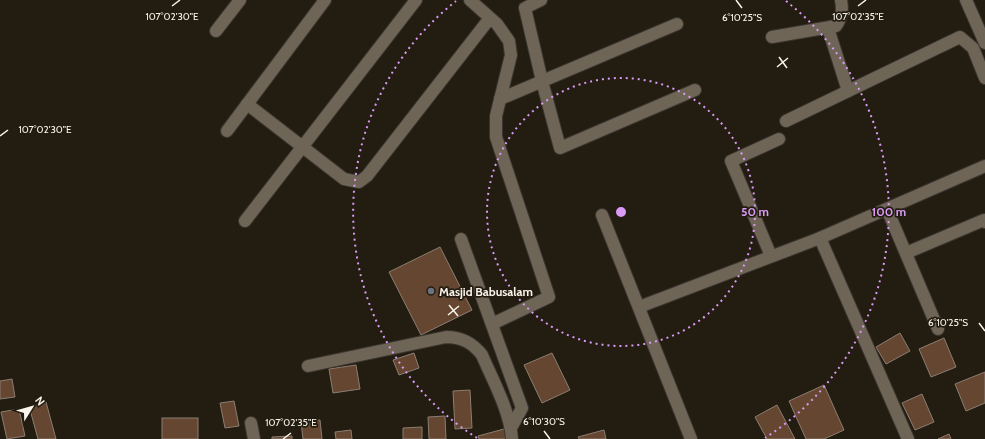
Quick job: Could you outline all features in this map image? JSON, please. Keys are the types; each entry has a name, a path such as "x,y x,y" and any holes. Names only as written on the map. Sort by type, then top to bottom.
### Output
{"street":[{"path":"216,31 240,0"},
{"path":"227,131 325,0"},
{"path":"245,221 416,0"},
{"path":"470,0 496,24 509,41 511,55 496,116 496,137 549,297 492,324"},
{"path":"541,0 525,8 542,81 560,148 695,90"},
{"path":"772,37 836,26 841,18 843,8 841,0"},
{"path":"966,0 985,43"},
{"path":"247,104 344,179 359,182 367,176 490,18"},
{"path":"500,99 676,24"},
{"path":"828,28 848,91"},
{"path":"786,121 960,38 973,48 985,78"},
{"path":"771,256 731,161 779,139"},
{"path":"639,307 820,238 985,166"},
{"path":"887,209 938,329"},
{"path":"602,215 691,439"},
{"path":"906,253 984,220 985,222"},
{"path":"820,238 908,439"},
{"path":"461,239 522,408 511,434"},
{"path":"308,366 446,337 455,337 467,341 477,348 482,355 506,412 511,434"},
{"path":"251,423 254,439"}],"building":[{"name":"Masjid Babusalam","path":"440,247 472,310 421,335 389,272"},
{"path":"900,333 910,351 886,364 876,347"},
{"path":"944,338 956,367 931,377 919,349"},
{"path":"414,353 419,368 399,375 393,360"},
{"path":"552,353 570,390 542,403 524,365"},
{"path":"356,365 360,389 333,393 329,369"},
{"path":"985,372 985,403 966,411 955,384"},
{"path":"12,379 15,397 0,399 0,381"},
{"path":"824,385 844,430 824,439 806,439 789,401"},
{"path":"470,390 472,428 455,429 453,391"},
{"path":"922,394 934,422 915,430 902,403"},
{"path":"234,401 239,426 225,428 220,403"},
{"path":"46,402 56,439 38,439 29,406"},
{"path":"777,405 795,439 767,439 755,417"},
{"path":"19,409 25,436 7,439 1,412"},
{"path":"445,416 446,439 429,439 428,417"},
{"path":"162,418 198,418 198,439 162,439"},
{"path":"320,420 322,439 303,439 301,422"},
{"path":"422,427 422,439 403,439 403,428"},
{"path":"504,429 507,439 479,439 478,436"},
{"path":"351,430 352,439 336,439 335,432"},
{"path":"604,430 606,439 579,439 578,437"},
{"path":"949,434 951,439 938,439"},
{"path":"292,436 292,439 272,439 272,437"}],"place":[{"name":"Masjid Babusalam","path":"431,291"}]}
